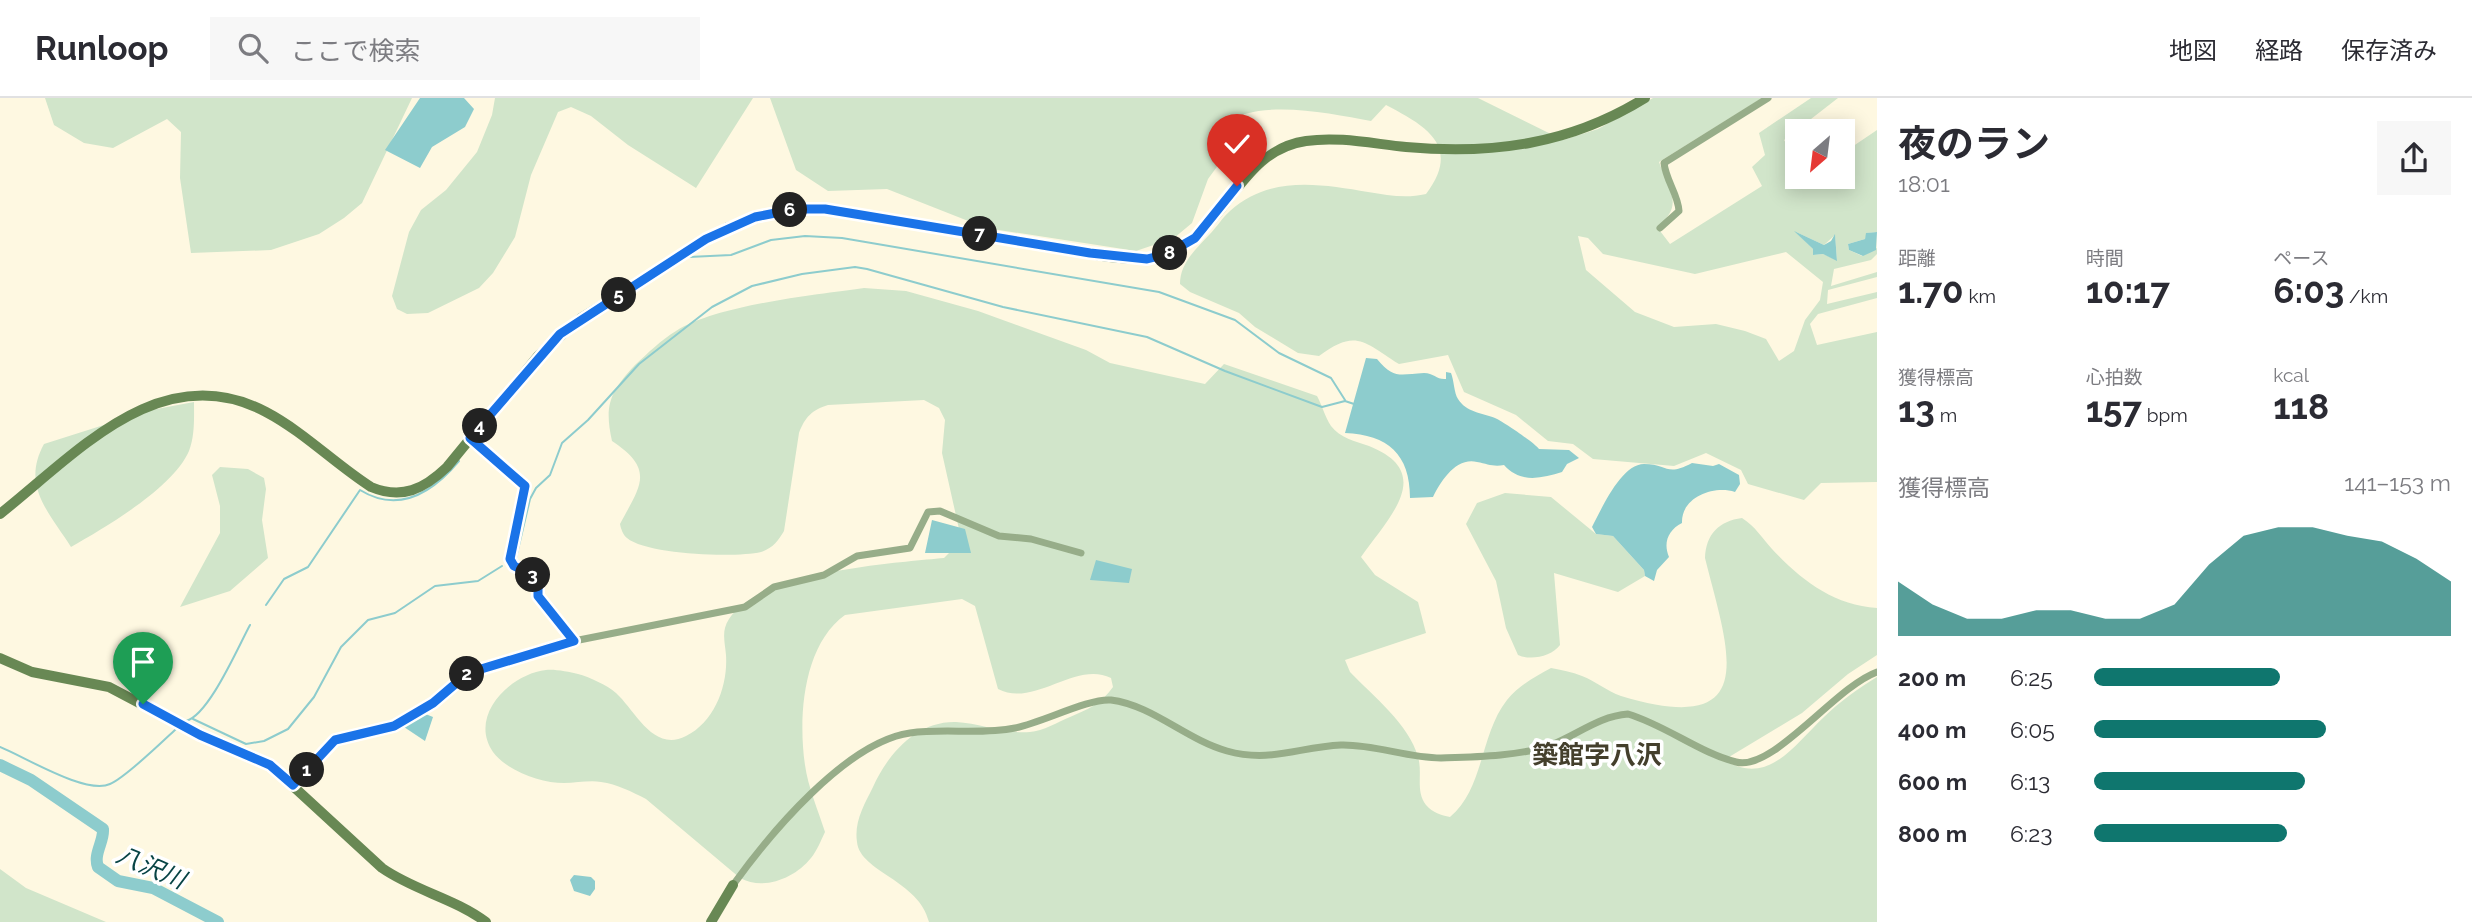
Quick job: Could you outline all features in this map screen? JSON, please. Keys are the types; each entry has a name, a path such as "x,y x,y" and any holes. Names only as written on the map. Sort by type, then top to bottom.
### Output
{"street":[{"path":"0,514 121,419 161,401 189,396 228,399 265,411 363,482 388,493 412,491 433,480 560,334 706,239 755,217 796,209 825,209 1090,253 1147,259 1167,254 1195,238 1212,221 1250,171 1283,148 1326,139 1462,151 1506,148 1542,143 1594,126 1645,98"},
{"path":"1660,228 1679,211 1678,200 1665,176 1664,163 1768,98"},
{"path":"470,438 525,486 510,559 514,566 534,575 538,580 538,596 574,641"},
{"path":"293,785 335,740 394,726 433,703 468,673 574,641 745,607 774,587 824,575 857,556 911,548 928,512 940,511 999,536 1031,539 1081,553"},
{"path":"0,658 32,672 109,687 179,725 270,765 382,868 402,880 446,897 486,922"},
{"path":"711,922 733,885 776,829 857,755 891,737 911,733 983,732 1016,728 1106,700 1130,706 1223,750 1250,757 1277,756 1343,745 1442,758 1535,750 1613,715 1628,714 1744,764 1769,757 1845,688 1877,672"}],"green space":[{"path":"45,98 412,98 362,203 344,218 319,234 271,250 191,253 180,178 181,132 167,119 113,148 84,143 54,125"},
{"path":"495,98 753,98 696,188 628,145 591,116 571,107 558,112 531,175 515,237 493,273 479,288 428,313 407,314 397,309 392,296 409,232 421,210 446,190 477,152 492,115"},
{"path":"770,98 1478,98 1563,140 1598,129 1653,98 1762,98 1659,162 1673,204 1671,212 1657,227 1670,244 1762,186 1752,167 1765,155 1759,133 1811,98 1838,98 1811,119 1785,119 1785,189 1855,189 1855,145 1877,130 1877,232 1867,233 1865,239 1848,244 1849,250 1862,256 1877,248 1877,254 1871,260 1834,269 1831,286 1877,272 1877,277 1828,290 1827,304 1877,292 1877,298 1818,314 1810,324 1817,345 1877,332 1877,482 1821,483 1804,500 1748,484 1741,470 1706,453 1674,466 1593,459 1573,444 1548,441 1516,415 1464,392 1448,355 1399,364 1368,344 1351,340 1332,347 1319,356 1298,353 1255,327 1239,313 1190,292 1180,284 1183,269 1190,257 1224,217 1245,200 1262,192 1279,187 1314,185 1397,196 1426,194 1441,163 1440,150 1426,130 1386,105 1371,121 1315,112 1275,110 1256,111 1225,124 1219,164 1208,179 1192,223 1174,238 1136,251 986,228 887,189 828,191 796,170","holes":["1796,232 1824,245 1835,235 1837,260 1823,254 1813,255 1813,249","1578,236 1588,238 1603,254 1695,274 1786,252 1823,282 1820,300 1805,320 1794,351 1779,361 1766,339 1745,331 1716,324 1674,327 1635,312 1586,270"]},
{"path":"864,288 906,291 978,311 1086,350 1110,363 1205,384 1224,364 1317,396 1335,430 1389,457 1400,469 1403,483 1401,497 1361,557 1375,575 1418,602 1426,633 1345,660 1350,672 1407,733 1418,757 1421,794 1426,805 1437,813 1450,817 1469,792 1491,729 1507,700 1533,678 1551,668 1582,676 1621,696 1667,706 1698,706 1716,695 1725,678 1726,653 1722,624 1705,558 1706,550 1715,530 1727,522 1742,518 1794,571 1819,589 1846,602 1877,608 1877,655 1848,674 1802,713 1724,760 1740,767 1754,769 1768,766 1791,750 1836,706 1877,677 1877,922 929,922 914,896 868,861 857,842 858,821 863,807 879,775 895,752 916,733 942,723 965,723 1020,732 1040,730 1094,705 1113,687 1111,678 1098,674 1084,675 1026,693 998,689 975,606 962,599 845,615 831,628 820,644 807,683 802,726 806,773 825,832 811,858 788,877 769,883 749,882 740,878 646,799 624,789 597,781 545,781 525,775 499,759 487,738 489,711 507,688 532,673 550,670 570,672 603,684 616,693 654,734 674,740 696,730 705,722 718,702 725,678 725,628 729,619 745,603 768,590 796,580 861,567 944,558 952,550 959,529 942,453 945,420 939,408 924,400 828,405 810,415 799,433 784,531 775,544 761,552 732,555 692,554 653,548 637,544 627,538 622,530 620,524 638,489 640,479 635,461 612,441 609,408 615,391 635,365 676,331 716,314 767,302"},
{"path":"194,402 192,439 181,465 169,479 137,505 71,547 47,510 37,486 35,473 44,444 151,410"},
{"path":"220,467 248,469 264,478 266,489 262,520 268,558 230,591 180,607 220,533 220,506 212,475"},
{"path":"1505,493 1551,497 1596,534 1613,536 1644,570 1645,576 1618,592 1554,573 1560,645 1541,656 1529,658 1518,655 1506,628 1496,581 1466,524 1477,503"},
{"path":"0,869 26,888 106,922 0,922"}],"water":[{"path":"420,98 464,98 474,109 465,127 432,147 420,168 385,150"},
{"path":"1794,231 1824,245 1831,241 1835,234 1837,261 1823,254 1813,255 1813,249"},
{"path":"1877,232 1876,250 1863,256 1849,250 1848,244 1865,239 1866,233"},
{"path":"1366,358 1377,359 1388,370 1398,374 1427,373 1446,379 1446,372 1451,373 1457,396 1465,407 1499,420 1539,449 1569,450 1579,458 1567,464 1562,472 1532,478 1517,475 1504,465 1469,461 1450,472 1433,497 1410,498 1406,470 1394,450 1373,438 1345,433"},
{"path":"1692,463 1713,466 1719,464 1739,475 1740,484 1735,492 1709,492 1700,495 1687,506 1682,523 1673,529 1668,537 1669,557 1657,570 1654,581 1645,576 1644,570 1613,536 1596,534 1592,527 1606,500 1627,471 1644,464 1677,469"},
{"path":"932,520 965,529 971,553 925,553"},
{"path":"1096,560 1132,569 1129,583 1090,580"},
{"path":"423,713 433,717 425,741 404,727"},
{"path":"574,875 591,877 595,881 595,889 590,896 574,891 570,880"}],"waterway":[{"path":"689,257 731,255 771,240 805,236 842,238 1159,292 1235,320 1279,353 1331,378 1345,400"},
{"path":"516,558 530,499 536,488 550,475 562,443 588,420 639,364 712,307 752,286 802,274 855,267 867,269 1003,307 1147,337 1225,371 1322,407 1345,401 1354,404"},
{"path":"483,431 544,357"},
{"path":"266,605 284,579 308,567 360,490 374,497 402,500 427,490 459,461"},
{"path":"193,719 246,744 264,741 288,729 314,697 341,647 368,620 395,613 435,586 478,581 502,566"},
{"path":"186,721 195,716 213,694 250,625"},
{"path":"0,747 71,780 99,786 110,784 125,775 176,729"},
{"name":"八沢川","path":"0,765 31,780 103,829 97,857 98,867 118,881 153,888 218,922"}],"district":[{"name":"築館字八沢","path":"1597,755"}],"route":[{"path":"143,704 200,735 270,765 293,785 335,740 394,726 433,703 468,673 574,641 538,596 538,580 534,575 514,566 510,559 525,486 470,438 538,356 560,334 581,318 728,227 776,212 825,209 1090,253 1147,259 1167,254 1195,238 1212,221 1237,186"}]}
